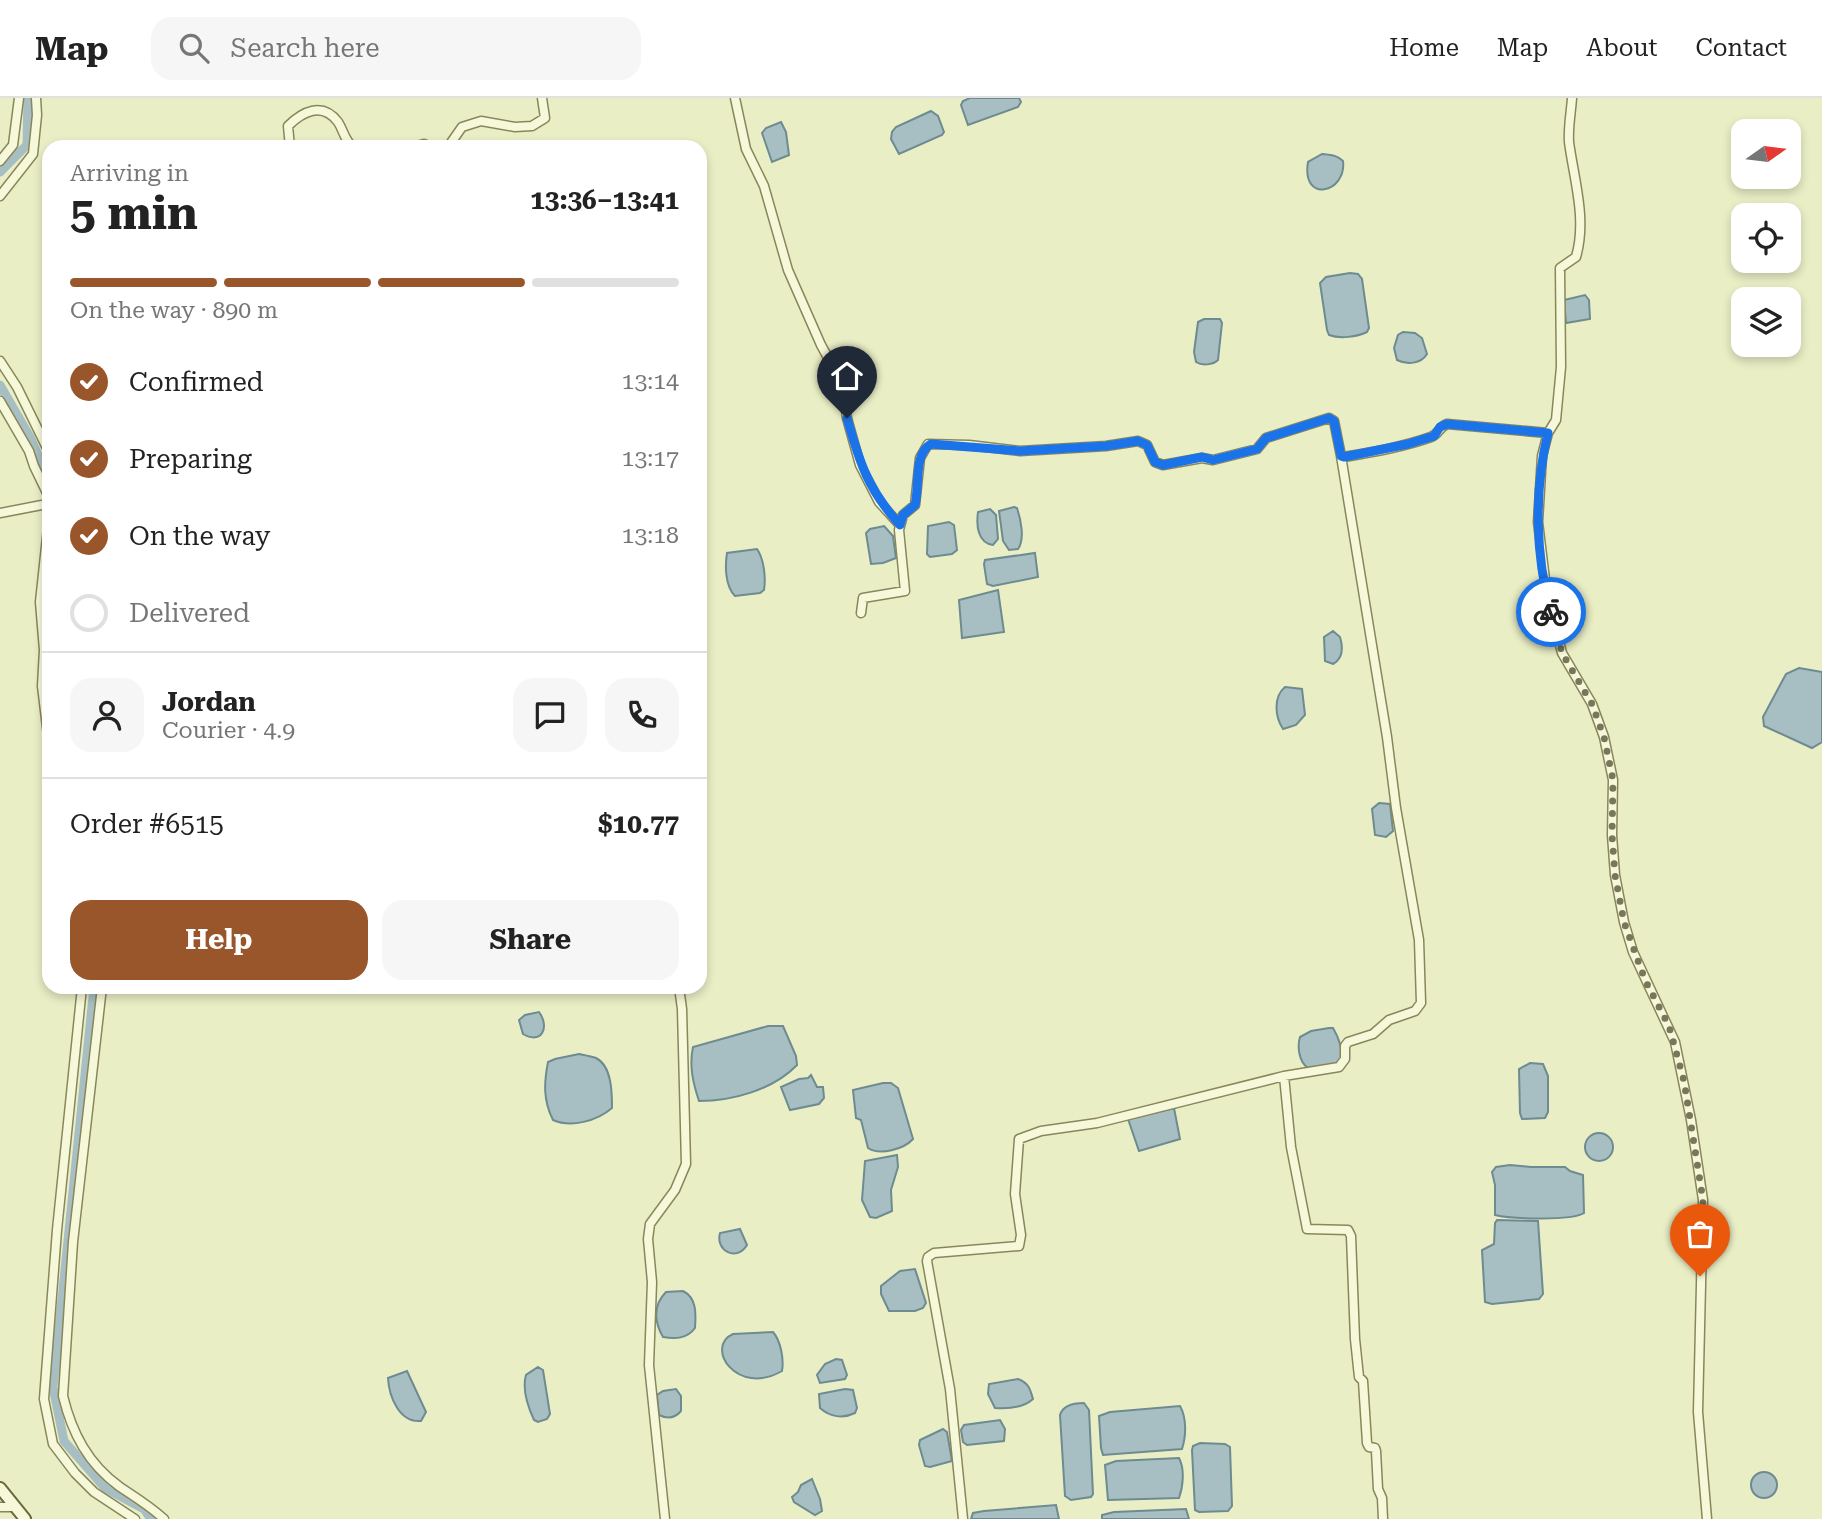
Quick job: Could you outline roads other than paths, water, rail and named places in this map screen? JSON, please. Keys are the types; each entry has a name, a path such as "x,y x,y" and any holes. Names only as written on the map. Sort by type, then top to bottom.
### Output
{"main road":[{"path":"0,1488 25,1519"}],"street":[{"path":"0,161 13,145 19,98"},
{"path":"0,195 33,154 36,98"},
{"path":"452,140 462,127 481,121 515,127 532,126 545,118 542,98"},
{"path":"735,98 746,149 764,186 788,270 821,345 842,383 847,418 860,465 879,502 900,525"},
{"path":"1572,98 1569,130 1581,220 1580,242 1576,257 1560,268 1561,367 1556,420 1548,433 1542,456 1538,522 1547,596 1562,653 1592,704 1604,737 1613,780 1612,835 1615,875 1624,922 1633,952 1675,1042 1698,1159 1703,1200 1698,1412 1707,1519"},
{"path":"289,140 288,126 307,111 318,111 337,121 346,140"},
{"path":"0,360 17,387 42,438"},
{"path":"0,401 29,451 42,483"},
{"path":"861,613 863,598 905,591 900,525 903,515 915,505 920,458 923,449 931,444 1020,451 1106,446 1138,441 1147,445 1155,462 1163,465 1202,457 1213,460 1257,449 1266,438 1329,418 1334,421 1341,456 1419,940 1421,1003 1415,1011 1389,1020 1373,1034 1348,1042 1345,1046 1345,1059 1339,1067 1284,1076 1097,1123 1041,1131 1019,1139 1015,1194 1021,1235 1019,1246 934,1253 928,1257 950,1389 963,1519"},
{"path":"1341,456 1408,444 1434,436 1440,427 1447,424 1548,433"},
{"path":"0,513 42,509"},
{"path":"42,583 42,626"},
{"path":"81,994 57,1230 44,1399 53,1444 75,1473 94,1492 135,1519"},
{"path":"101,994 73,1242 63,1396 69,1419 85,1453 117,1485 148,1504 164,1519"},
{"path":"665,1519 649,1365 652,1282 649,1239 650,1224 675,1190 686,1164 680,994"},
{"path":"1284,1076 1292,1147 1307,1229 1348,1230 1351,1236 1359,1377 1363,1381 1367,1443 1376,1451 1383,1519"},
{"path":"0,1507 14,1507"}],"water":[{"path":"970,98 1019,98 1021,102 1018,107 968,125 961,105"},
{"path":"931,111 938,116 944,132 942,135 899,154 891,139 892,132 896,127"},
{"path":"781,122 786,132 789,155 772,162 762,133 766,128"},
{"path":"1322,154 1336,156 1343,161 1342,172 1332,186 1317,189 1311,184 1308,175 1308,162"},
{"path":"1358,274 1362,279 1369,328 1367,332 1353,336 1329,335 1320,283 1326,277"},
{"path":"1585,295 1589,300 1590,319 1566,323 1564,300"},
{"path":"1204,319 1220,319 1222,323 1218,360 1201,364 1196,362 1194,352 1198,322"},
{"path":"1403,332 1415,333 1422,338 1427,354 1418,362 1405,363 1397,360 1394,348 1398,335"},
{"path":"1017,508 1020,518 1021,540 1018,549 1009,550 1003,541 999,511"},
{"path":"990,509 996,515 998,539 993,545 981,537 977,523 978,512"},
{"path":"949,522 954,525 957,550 952,554 930,557 927,554 928,526"},
{"path":"884,526 893,536 896,558 871,564 866,533 870,529"},
{"path":"757,549 764,569 764,590 760,593 735,596 728,581 727,553"},
{"path":"1035,553 1038,577 993,586 987,584 985,560"},
{"path":"998,590 1004,632 962,638 959,600"},
{"path":"1333,631 1340,637 1342,648 1339,659 1333,664 1325,661 1324,637"},
{"path":"1799,668 1822,672 1822,742 1812,748 1764,726 1763,717 1786,674"},
{"path":"1285,687 1302,689 1305,715 1296,725 1283,729 1276,707 1278,696"},
{"path":"1379,803 1390,804 1393,831 1386,837 1375,835 1372,809"},
{"path":"539,1012 544,1023 542,1033 535,1037 523,1034 519,1020 525,1015"},
{"path":"768,1026 783,1026 797,1065 776,1081 751,1092 725,1099 699,1101 692,1074 693,1047"},
{"path":"1333,1028 1339,1041 1341,1063 1308,1068 1300,1054 1300,1037 1311,1031"},
{"path":"579,1054 596,1058 605,1067 610,1080 612,1108 584,1122 553,1120 545,1091 548,1062"},
{"path":"1530,1063 1543,1064 1548,1076 1548,1112 1545,1118 1522,1119 1520,1113 1519,1069"},
{"path":"811,1075 817,1087 823,1087 824,1098 819,1104 790,1110 781,1087"},
{"path":"891,1083 898,1088 913,1139 898,1148 879,1151 868,1148 861,1120 856,1118 853,1090"},
{"path":"1174,1108 1180,1139 1139,1151 1128,1119"},
{"path":"1599,1133 1609,1137 1613,1147 1609,1157 1599,1161 1589,1157 1585,1147 1589,1137"},
{"path":"897,1155 898,1167 891,1190 892,1211 876,1218 870,1217 862,1200 865,1161"},
{"path":"1496,1167 1565,1167 1583,1175 1584,1213 1555,1218 1495,1215 1492,1172"},
{"path":"1497,1220 1538,1221 1543,1294 1539,1299 1492,1304 1485,1302 1482,1250 1494,1244"},
{"path":"740,1229 747,1245 738,1253 728,1252 721,1245 720,1233"},
{"path":"915,1269 926,1303 923,1308 915,1311 889,1311 881,1294 881,1286 900,1271"},
{"path":"683,1291 693,1302 695,1328 680,1337 663,1337 657,1320 659,1302 666,1292"},
{"path":"773,1332 781,1351 782,1371 766,1377 751,1378 739,1374 724,1358 722,1349 725,1340 733,1334"},
{"path":"836,1359 842,1360 847,1375 845,1379 820,1383 817,1375 825,1364"},
{"path":"538,1367 543,1370 550,1414 547,1419 538,1422 534,1420 526,1398 525,1386 526,1375"},
{"path":"407,1371 426,1412 421,1421 407,1418 401,1413 390,1393 388,1378"},
{"path":"1018,1379 1027,1384 1033,1399 1015,1407 995,1408 988,1394 989,1384"},
{"path":"676,1389 681,1396 681,1411 671,1417 659,1415 657,1395"},
{"path":"853,1390 857,1408 855,1413 837,1416 820,1408 819,1394"},
{"path":"1084,1403 1089,1410 1093,1494 1091,1497 1071,1500 1065,1496 1060,1415 1069,1405"},
{"path":"1180,1406 1185,1428 1182,1449 1103,1455 1099,1416 1110,1412"},
{"path":"1000,1420 1005,1429 1004,1441 967,1445 963,1442 961,1430 964,1425"},
{"path":"943,1429 947,1432 952,1461 925,1466 920,1440"},
{"path":"1200,1443 1225,1444 1230,1447 1232,1506 1228,1511 1195,1510 1192,1450 1193,1446"},
{"path":"1179,1458 1183,1478 1179,1498 1108,1500 1105,1465 1116,1461"},
{"path":"1764,1472 1773,1476 1777,1485 1773,1494 1764,1498 1755,1494 1751,1485 1755,1476"},
{"path":"812,1479 822,1511 815,1515 794,1502 792,1497 801,1485"},
{"path":"1056,1505 1059,1519 971,1519 973,1513 984,1511"},
{"path":"1186,1509 1189,1519 1102,1519 1102,1515 1114,1512"}],"waterway":[{"path":"0,172 27,145 28,98"},
{"path":"0,385 42,464"},
{"path":"93,994 53,1387 64,1441 105,1488 144,1509 151,1519"}]}
